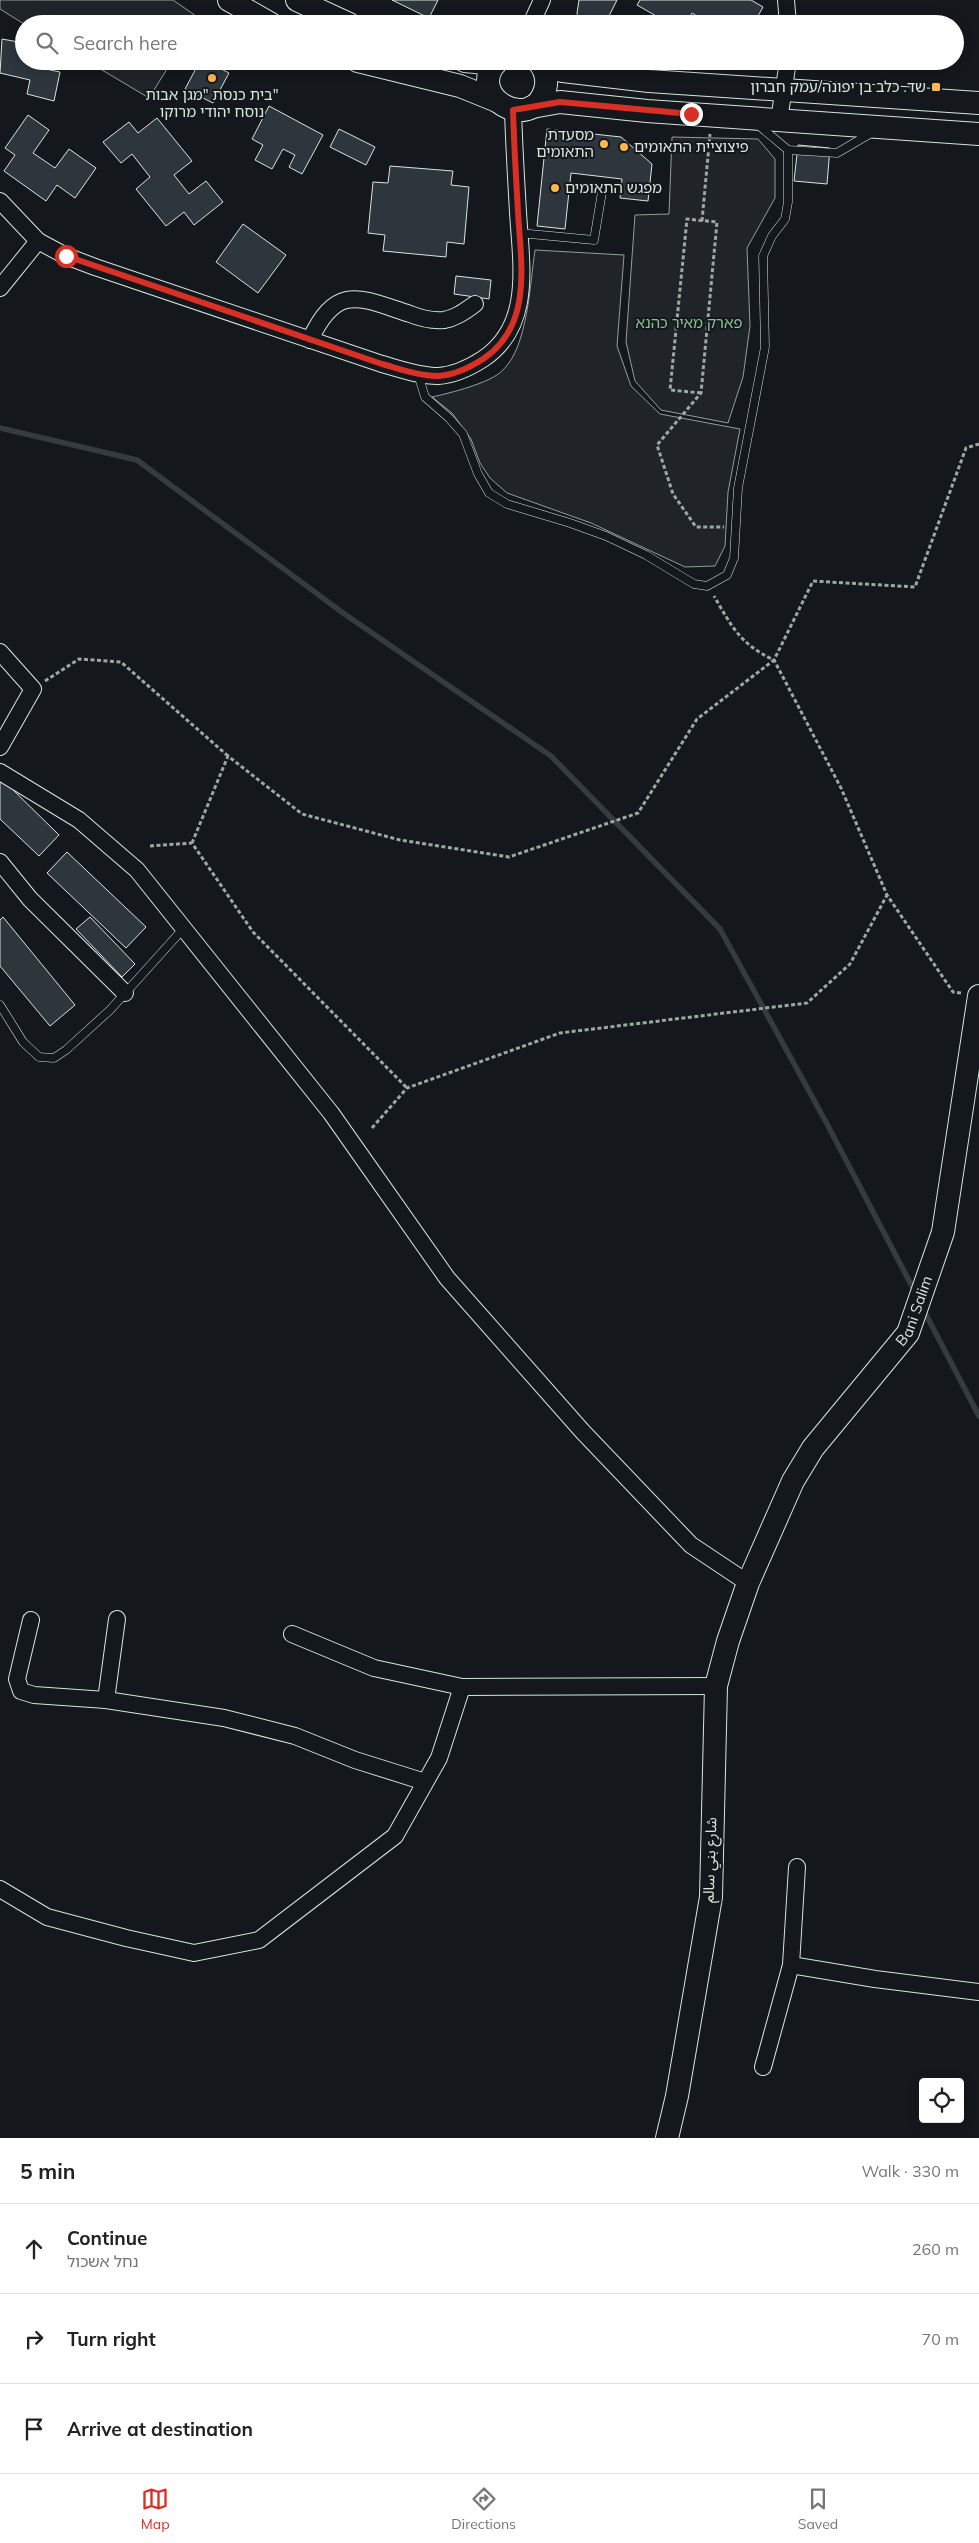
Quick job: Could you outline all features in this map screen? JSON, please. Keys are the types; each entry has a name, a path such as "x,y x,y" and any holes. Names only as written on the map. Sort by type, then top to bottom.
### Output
{"street":[{"path":"229,0 255,15"},
{"path":"296,0 329,15"},
{"path":"786,0 787,15"},
{"path":"535,15 541,1"},
{"path":"540,15 541,1"},
{"path":"395,70 460,86 514,106 560,102 979,134"},
{"path":"493,70 489,79 492,94 514,106"},
{"path":"514,106 545,93 547,84 542,70"},
{"path":"560,70 623,78 979,103"},
{"path":"779,120 787,70"},
{"path":"0,201 38,241 66,256 95,268 310,340 418,374 437,376 469,368 504,342 518,311 521,294 514,106"},
{"path":"0,288 38,241"},
{"path":"310,340 320,320 333,305 349,298 366,300 424,318 443,320 460,315 475,304"},
{"path":"0,652 33,688 0,747"},
{"path":"0,772 78,820 136,870 331,1113 447,1278 583,1432 691,1546 748,1583"},
{"path":"0,862 30,898 125,993"},
{"name":"Bani Salim","path":"748,1583 793,1481 813,1448 908,1333 943,1232 979,996"},
{"name":"شارع بني سالم","path":"667,2138 677,2096 710,1897 716,1686 728,1641 748,1583"},
{"path":"106,1700 117,1619"},
{"path":"31,1620 17,1679 21,1691 34,1695 106,1700 224,1718 295,1736 355,1760 426,1782"},
{"path":"292,1634 374,1668 462,1687 716,1686"},
{"path":"0,1889 47,1917 194,1954 260,1940 395,1836 439,1758 462,1687"},
{"path":"763,2066 790,1965 797,1867"},
{"path":"790,1965 875,1979 979,1992"}],"lane":[{"path":"750,118 788,150 837,153 882,126"},
{"path":"418,374 425,397 449,418 463,434 471,459 489,493 507,504 570,522 606,536 646,555 694,584 707,586 727,575 734,558 738,488 765,347 766,308 763,256 772,236 785,220 788,202 788,150"},
{"path":"519,233 594,240 602,192"},
{"path":"0,1005 23,1042 39,1057 54,1058 66,1050 125,993 183,929"}],"path":[{"path":"702,221 712,115"},
{"path":"700,393 670,390 687,219 717,222 700,393 658,445 673,494 696,527 737,526"},
{"path":"33,688 79,660 121,662 228,756 302,814 400,840 509,857 638,813 697,719 774,660 812,582 915,588 966,448 979,444"},
{"path":"707,586 737,634 754,651 774,660 841,788 887,895 953,992 979,996"},
{"path":"192,843 228,756"},
{"path":"150,846 192,843"},
{"path":"192,843 253,932 407,1088"},
{"path":"372,1128 407,1088 560,1033 807,1004 850,964 887,895"}],"green space":[{"path":"0,0 173,0 195,15 15,15 15,18 0,9"},
{"path":"102,70 166,70 149,98"},
{"name":"פארק מאיר כהנא","path":"672,137 758,139 775,159 775,198 747,248 750,326 743,377 728,423 661,410 635,381 626,342 635,215 669,214"},
{"path":"535,250 624,255 617,346 631,386 660,414 740,429 728,492 725,546 715,566 685,567 591,523 507,493 490,478 480,463 471,439 452,413 432,397 470,387 489,379 503,370 511,359 523,330"}],"building":[{"path":"392,0 438,0 430,15 423,15"},
{"path":"579,0 617,0 610,15 577,15"},
{"path":"640,0 751,0 763,7 758,15 695,15 692,13 691,15 654,15 637,5"},
{"path":"2,39 15,41 15,70 50,70 60,72 54,101 27,94 30,80 0,73"},
{"path":"195,70 223,70 229,73 213,103 185,89"},
{"path":"269,106 323,135 302,174 289,167 295,155 283,149 272,169 255,160 263,145 252,139"},
{"path":"28,115 49,130 33,153 55,168 69,149 96,168 75,198 57,185 46,201 4,171 15,155 5,148"},
{"path":"157,118 192,161 174,175 189,194 206,181 223,202 194,225 184,212 166,226 136,189 150,177 132,154 121,163 103,142 129,122 138,133"},
{"path":"339,129 375,147 366,165 330,147"},
{"name":"מפגש התאומים","path":"547,129 621,137 652,164 648,201 620,198 622,179 571,173 565,229 537,226"},
{"path":"798,145 830,148 827,184 794,181"},
{"path":"390,166 453,171 451,185 469,187 464,244 447,242 446,257 383,251 385,235 368,233 373,182 388,183"},
{"path":"243,224 286,255 258,293 216,262"},
{"path":"456,276 491,280 489,299 454,294"},
{"path":"3,780 59,835 39,856 0,819 0,783"},
{"path":"67,852 146,927 126,948 47,873"},
{"path":"3,917 75,1005 50,1026 0,966 0,920"},
{"path":"90,917 135,964 122,977 76,929"}],"waterway":[{"path":"0,428 137,460 343,613 551,756 720,929 826,1122 915,1292"},
{"path":"923,1309 979,1416"}],"place":[{"name":"בית כנסת \"מגן אבות\" נוסח יהודי מרוקו","path":"212,78"},
{"name":"שד. כלב בן יפונה/עמק חברון","path":"936,87"},
{"name":"מסעדת התאומים","path":"604,144"},
{"name":"פיצוציית התאומים","path":"624,147"},
{"name":"מפגש התאומים","path":"555,188"}],"route":[{"path":"66,256 95,268 382,364 418,374 437,376 451,374 469,368 504,342 511,331 518,311 522,268 513,110 560,102 691,114"}]}
